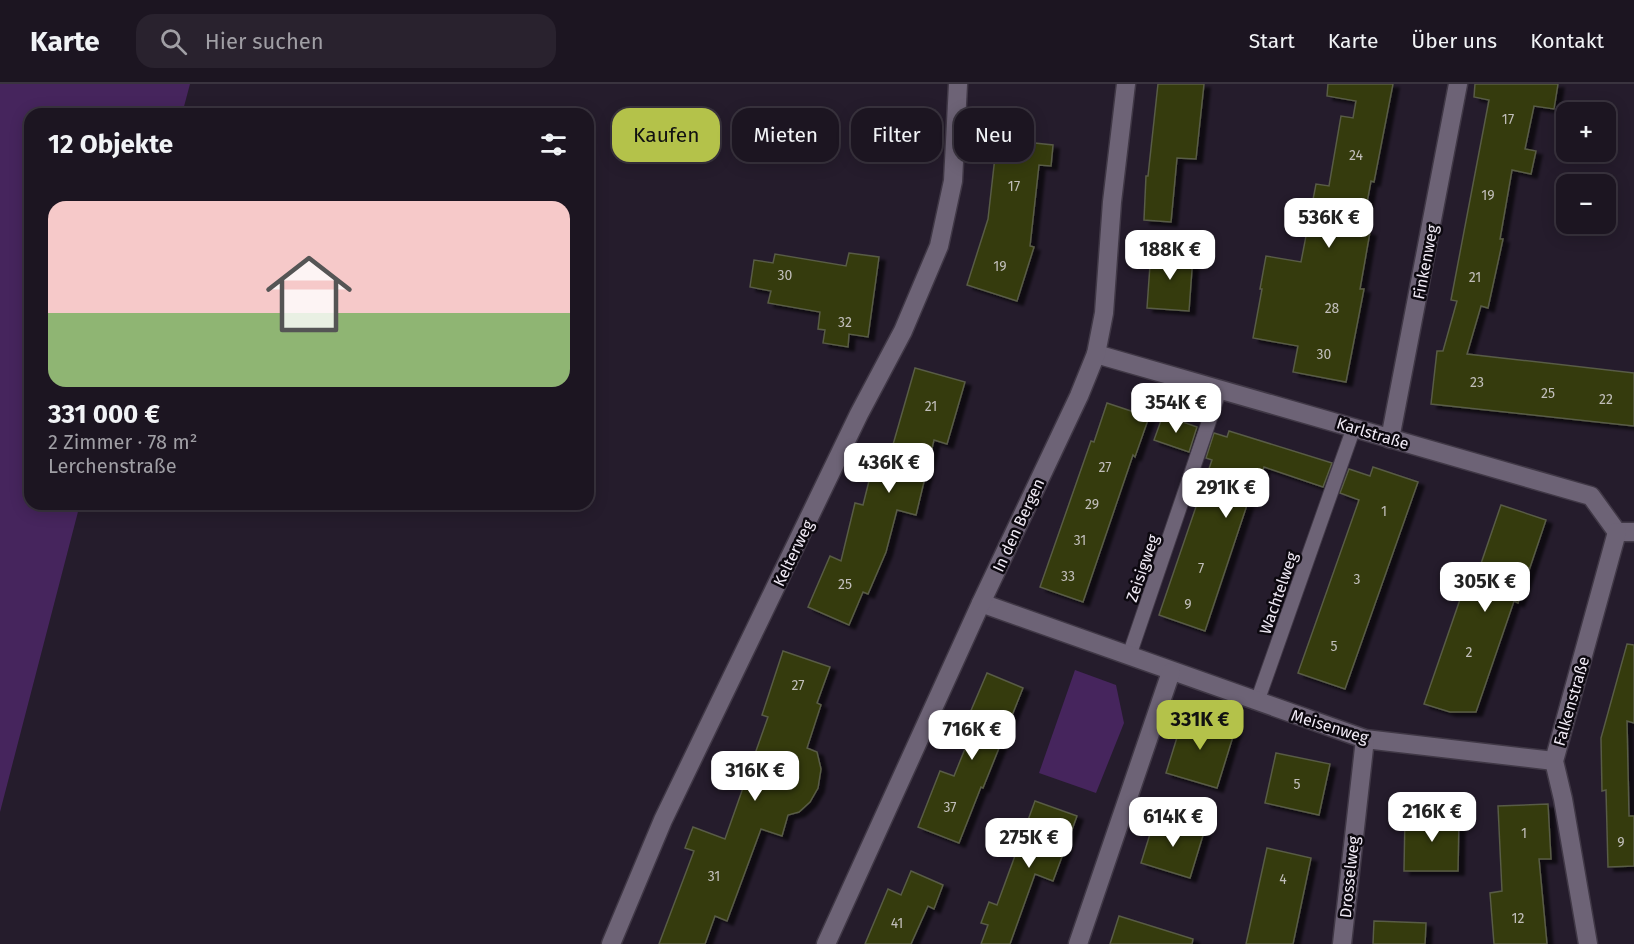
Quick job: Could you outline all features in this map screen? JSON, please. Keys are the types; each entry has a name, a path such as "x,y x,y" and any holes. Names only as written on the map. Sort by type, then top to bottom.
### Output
{"street":[{"name":"Kelterweg","path":"611,944 663,820 859,414 903,331 939,246 953,181 958,84"},
{"name":"In den Bergen","path":"826,944 981,603 1079,396 1096,354 1104,313 1112,202 1126,84"},
{"name":"Finkenweg","path":"1390,439 1458,84"},
{"name":"Karlstraße","path":"1096,354 1591,496 1626,532"},
{"name":"Falkenstraße","path":"1588,944 1563,799 1554,761 1626,532"},
{"name":"Meisenweg","path":"981,603 1365,739 1554,761"},
{"path":"1078,944 1171,672"},
{"name":"Drosselweg","path":"1342,944 1365,739"}],"lane":[{"name":"Zeisigweg","path":"1130,656 1220,389"},
{"name":"Wachtelweg","path":"1257,702 1354,427"}],"shaded area":[{"path":"0,84 190,84 184,108 24,108 24,510 78,510 0,812"},
{"path":"1075,670 1116,685 1124,723 1096,793 1039,773"}],"building":[{"path":"1158,84 1204,84 1196,159 1177,158 1171,222 1144,220 1146,176 1148,176"},
{"path":"1328,84 1393,84 1362,230 1370,232 1360,289 1364,289 1346,382 1293,372 1298,346 1253,338 1266,256 1301,262 1316,184 1329,186 1341,116 1353,118 1356,101 1327,96"},
{"path":"1475,84 1558,84 1554,109 1534,106 1525,149 1536,151 1531,174 1512,170 1500,239 1503,239 1488,308 1481,306 1467,354 1634,373 1634,426 1431,404 1437,351 1443,351 1457,301 1451,300 1489,100 1474,97"},
{"path":"1034,143 1053,145 1051,166 1039,165 1030,246 1034,247 1017,301 967,285 988,219 994,162 1034,162"},
{"path":"1151,251 1193,255 1189,311 1147,308"},
{"path":"849,253 879,257 868,337 849,334 848,347 823,343 825,330 818,329 820,312 768,303 771,291 750,287 754,260 773,263 775,254 846,266"},
{"path":"915,368 965,382 947,444 934,440 916,515 897,510 886,552 868,594 863,592 849,625 808,607 830,556 841,561 855,503 863,505 873,465 886,469"},
{"path":"1107,403 1149,417 1135,457 1133,455 1083,602 1040,587 1091,441 1094,442"},
{"path":"1163,415 1197,427 1189,452 1154,440"},
{"path":"1229,431 1332,463 1323,487 1264,467 1258,485 1254,484 1205,631 1159,615 1212,460 1206,458 1214,433 1227,437"},
{"path":"1373,467 1418,482 1345,689 1298,673 1359,500 1340,493 1349,469 1370,476"},
{"path":"1501,505 1546,520 1518,603 1514,601 1476,712 1450,712 1424,704 1465,585 1473,587"},
{"path":"1627,644 1634,645 1634,723 1627,721 1629,816 1634,816 1634,866 1608,867 1606,790 1602,791 1601,738"},
{"path":"783,651 830,667 817,703 821,705 807,748 817,752 821,769 818,788 810,802 799,812 788,815 782,836 761,829 727,921 715,916 705,944 659,944 694,851 685,848 693,827 725,839 768,717 762,715"},
{"path":"987,673 1023,688 959,843 918,827 940,771 954,776 975,724 967,720"},
{"path":"1184,715 1235,730 1217,788 1166,773"},
{"path":"1276,753 1330,764 1319,815 1265,803"},
{"path":"1035,801 1077,816 1053,881 1035,874 1010,944 981,944 988,925 981,923 989,902 997,905"},
{"path":"1548,804 1551,859 1539,859 1547,944 1494,944 1490,893 1502,891 1498,806"},
{"path":"1405,815 1459,815 1458,871 1404,871"},
{"path":"1155,818 1204,832 1190,878 1141,863"},
{"path":"1267,848 1311,858 1293,944 1246,944"},
{"path":"911,871 943,885 934,909 928,906 911,944 865,944 888,889 901,895"},
{"path":"1119,916 1193,939 1192,944 1110,944"},
{"path":"1374,921 1426,923 1425,944 1373,944"}]}
